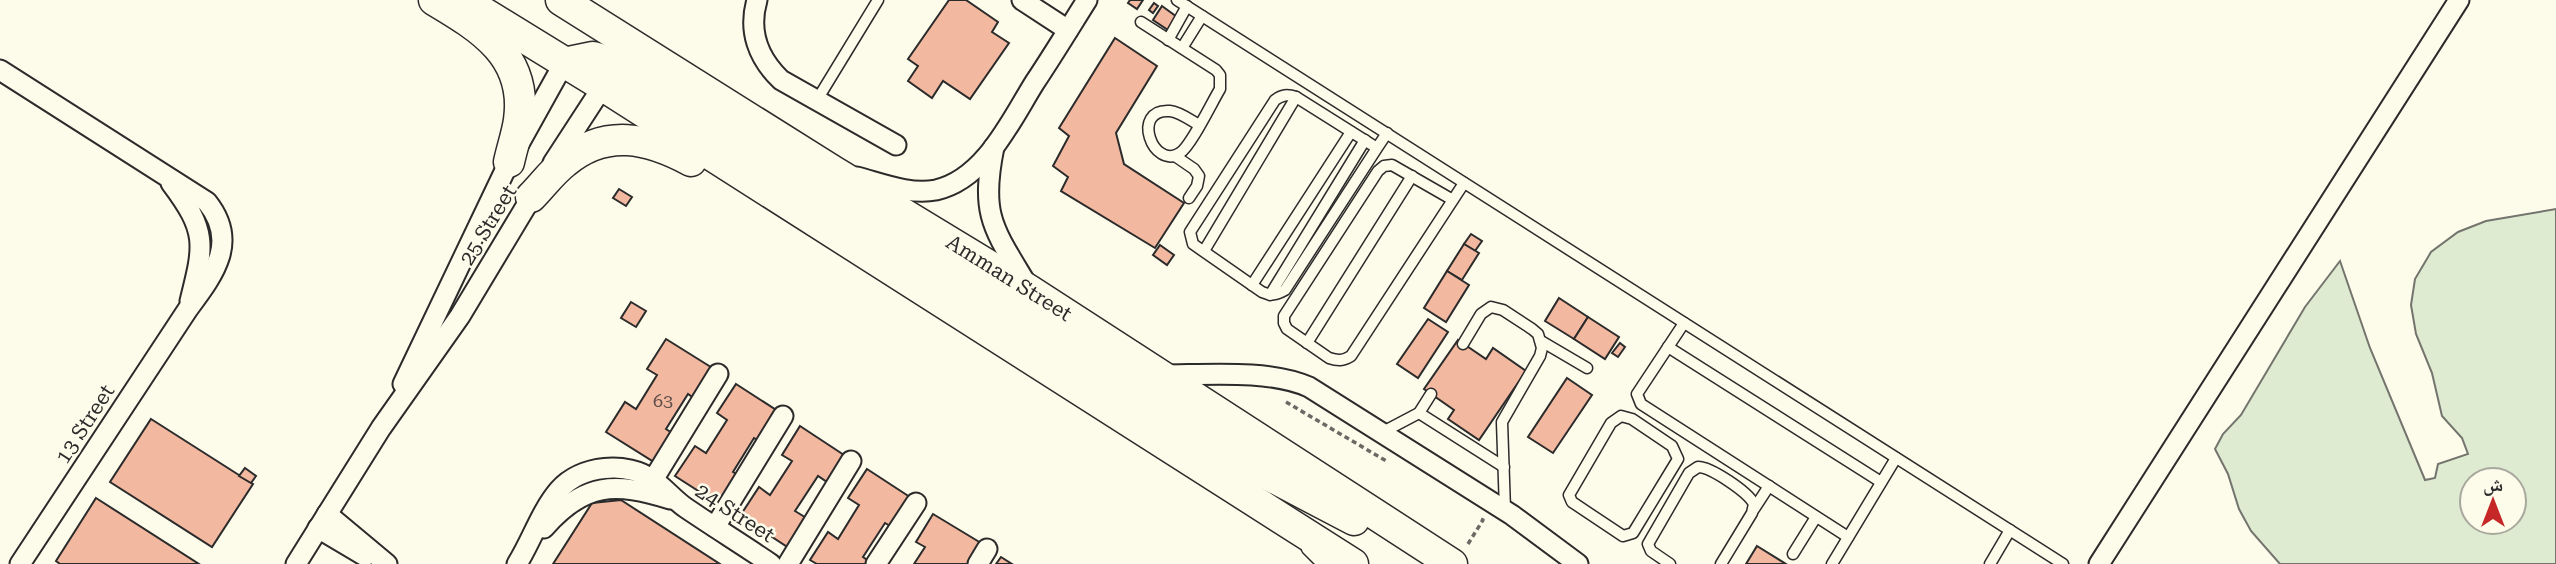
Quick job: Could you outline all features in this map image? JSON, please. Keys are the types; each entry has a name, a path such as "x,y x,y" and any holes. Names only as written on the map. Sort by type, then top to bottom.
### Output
{"main road":[{"path":"434,0 489,35 509,62 516,77 520,105 509,162"},
{"path":"463,0 564,63 593,57 618,65 1253,467 1368,527 1453,559"},
{"name":"Amman Street","path":"561,0 618,65 803,213 1353,564"},
{"name":"Amman Street","path":"618,65 834,171 1029,290 1453,559"},
{"path":"531,197 563,163 579,152 597,144 631,139 662,146 755,197 803,213"}],"street":[{"path":"757,0 753,25 761,56 770,69 781,80 896,145"},
{"path":"1022,0 1069,30"},
{"path":"834,171 908,191 937,190 964,177 995,146 1087,0"},
{"path":"2099,564 2459,0"},
{"name":"25 Street","path":"381,428 509,162 564,63"},
{"name":"25 Street","path":"296,564 381,428 460,316 531,197 618,65"},
{"name":"13 Street","path":"0,70 165,176 194,214 201,242 201,256 188,309 20,564"},
{"path":"995,146 987,188 990,215 1000,241 1029,290"},
{"path":"653,480 718,374"},
{"path":"1160,375 1265,376 1295,380 1505,511 1578,564"},
{"path":"715,527 783,416"},
{"path":"788,564 851,461"},
{"name":"24 Street","path":"517,564 545,509 561,487 583,473 609,467 635,471 653,480 674,500 771,564"},
{"name":"24 Street","path":"531,541 556,514 589,493 607,488 627,488 674,500"},
{"path":"876,564 916,503"},
{"path":"322,521 380,564"},
{"path":"322,521 387,564"}],"lane":[{"path":"817,100 878,0"},
{"path":"1168,40 1182,3 2063,564"},
{"path":"1182,48 1202,16"},
{"path":"1141,22 1220,75 1220,89 1183,152 1175,156"},
{"path":"1377,148 1296,97 1289,94 1281,96 1275,100 1190,232 1193,244 1252,285 1270,295 1278,294 1284,290 1387,133"},
{"path":"1204,251 1296,97"},
{"path":"1189,198 1197,186 1199,176 1194,169 1175,156 1166,155 1150,143 1147,132 1150,121 1157,113 1168,110 1199,125"},
{"path":"1252,285 1352,132"},
{"path":"1270,295 1364,140"},
{"path":"1453,200 1392,165 1384,166 1378,171 1284,317 1287,329 1336,361 1351,356 1453,200 1464,183"},
{"path":"1307,343 1412,176"},
{"path":"1463,344 1481,314 1491,307 1503,310 1532,329 1541,341 1587,368"},
{"path":"1684,323 1640,389 1637,400 1848,537"},
{"path":"1505,511 1502,422 1540,356 1541,341"},
{"path":"1668,347 1881,482"},
{"path":"1381,433 1419,413 1431,394"},
{"path":"1419,413 1504,467"},
{"path":"1621,416 1632,419 1675,450 1678,459 1667,479 1629,535 1619,534 1570,499 1570,491 1611,423 1621,416"},
{"path":"1832,564 1896,458"},
{"path":"1670,564 1651,551 1648,544 1693,469 1704,467 1749,496 1754,509"},
{"path":"1667,479 1681,487"},
{"path":"1721,564 1769,486"},
{"path":"1264,507 1322,564"},
{"path":"1793,554 1816,517"},
{"path":"1990,564 2010,530"}],"path":[{"path":"1278,397 1393,466"},
{"path":"1453,559 1483,520"}],"green space":[{"path":"2556,209 2556,564 2280,564 2251,531 2239,509 2228,474 2215,449 2223,434 2241,415 2305,307 2340,261 2370,348 2425,480 2435,478 2438,464 2468,454 2462,438 2442,416 2432,373 2416,334 2411,305 2415,279 2431,252 2458,232 2486,221"}],"building":[{"path":"949,0 966,0 998,22 992,32 1009,43 970,99 943,81 932,98 908,81 918,66 908,59"},
{"path":"1130,0 1143,0 1137,9 1128,3"},
{"path":"1154,3 1158,6 1153,13 1149,10"},
{"path":"1162,6 1177,17 1168,30 1153,20"},
{"path":"1115,38 1157,66 1116,133 1124,164 1184,203 1155,248 1061,191 1068,177 1053,166 1069,136 1059,128"},
{"path":"619,189 632,197 626,206 613,198"},
{"path":"1471,234 1482,241 1475,251 1464,244"},
{"path":"1464,244 1479,253 1462,280 1447,271"},
{"path":"1160,245 1174,255 1167,265 1153,255"},
{"path":"1447,271 1469,285 1446,322 1424,308"},
{"path":"1559,298 1588,317 1574,339 1545,321"},
{"path":"631,302 646,311 636,327 621,318"},
{"path":"1588,317 1619,337 1605,359 1574,339"},
{"path":"1428,319 1448,332 1418,378 1397,364"},
{"path":"666,339 714,369 695,399 688,394 666,429 672,433 654,462 606,432 625,402 636,409 657,375 647,369"},
{"path":"1458,340 1486,359 1493,348 1526,371 1479,440 1448,419 1454,410 1424,389"},
{"path":"1620,343 1625,347 1618,357 1612,353"},
{"path":"1567,378 1592,395 1553,453 1528,437"},
{"path":"736,384 784,415 765,444 754,438 733,472 743,478 725,508 675,476 695,446 706,453 727,420 717,413"},
{"path":"151,419 253,484 212,547 110,482"},
{"path":"800,426 847,457 830,484 818,476 795,511 808,519 789,548 740,516 759,487 770,495 792,461 782,455"},
{"path":"245,468 256,476 251,483 239,476"},
{"path":"867,469 916,501 897,530 885,523 863,557 873,564 817,564 810,560 828,532 838,539 859,505 848,498"},
{"path":"96,498 199,564 60,564 56,561"},
{"path":"621,500 720,564 553,564 592,503"},
{"path":"933,514 981,543 968,564 914,564 925,547 916,542"},
{"path":"1757,546 1786,564 1746,564"},
{"path":"1001,557 1012,564 996,564"}]}
